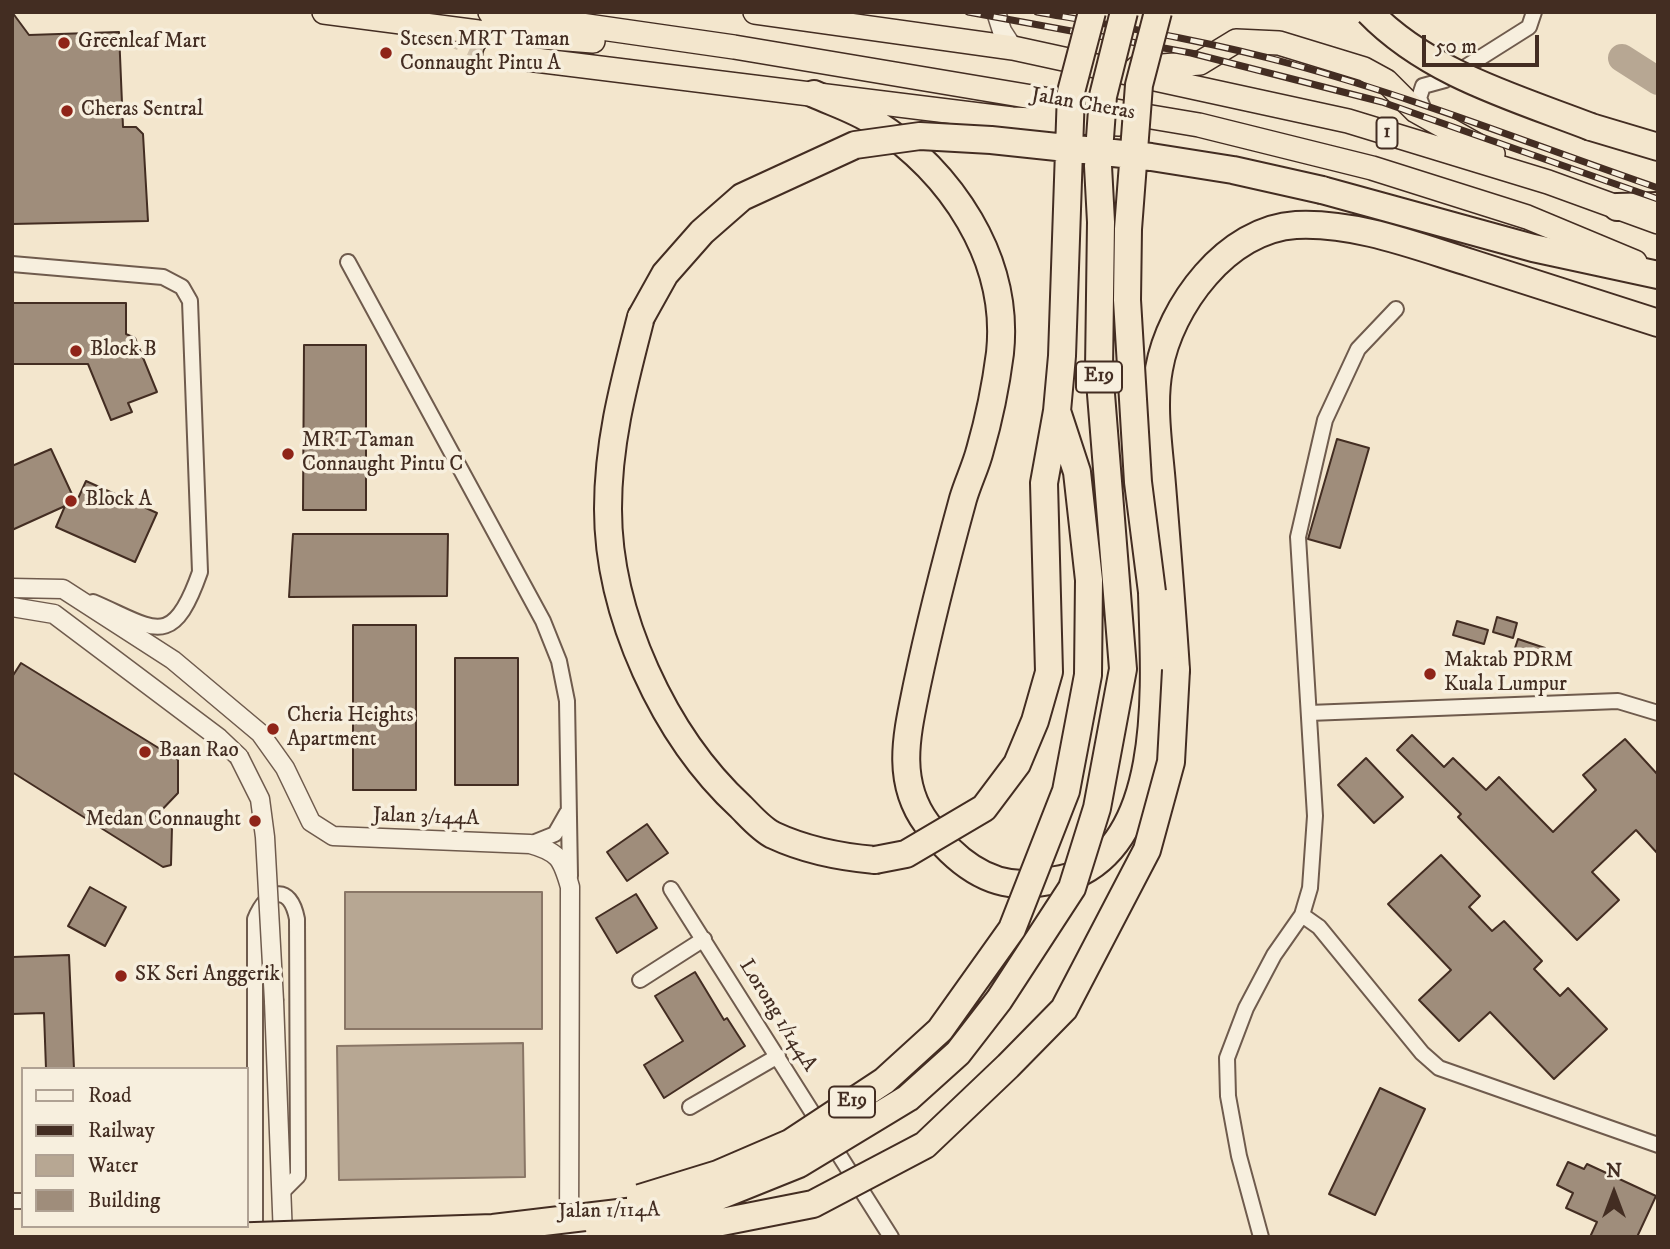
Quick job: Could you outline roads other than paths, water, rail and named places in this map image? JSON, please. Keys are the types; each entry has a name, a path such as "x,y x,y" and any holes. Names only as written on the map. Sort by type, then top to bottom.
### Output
{"highway":[{"path":"324,12 585,42 638,35"},
{"name":"Jalan Cheras","path":"490,12 734,47 1199,125 1373,168 1527,217 1658,273"},
{"name":"Jalan Cheras","path":"755,12 1013,48 1348,121 1548,182 1658,222"},
{"path":"872,12 901,17 948,37"},
{"name":"E19","path":"106,1237 490,1224 639,1198 718,1174 790,1143 884,1081 940,1030 1012,929 1066,791 1088,675 1089,580 1077,472 1057,411 1062,356 1071,92 1092,12"},
{"name":"E19","path":"225,1237 500,1233 702,1203 799,1164 908,1098 958,1052 1032,953 1072,888 1097,808 1123,669 1099,369 1101,222 1098,166 1103,96 1125,12"},
{"path":"814,94 871,119 904,143 972,220 990,260 1000,302 1000,351 981,449 964,496 906,734 908,789 916,810 955,856 996,881 1022,885 1052,881 1075,875 1096,862 1118,837 1135,808 1148,759 1153,672 1152,592 1138,482 1127,300 1128,229 1139,85 1158,12"},
{"path":"1369,12 1400,42 1435,64 1513,97 1658,147"},
{"path":"1110,70 1200,63 1236,41 1279,43 1364,69 1386,81 1416,111 1429,119 1548,182"},
{"path":"495,55 1012,118 1199,125"},
{"path":"1057,411 1044,483 1049,672 1035,721 1017,764 984,808 906,854 875,860 836,856 770,834 719,786 674,722 638,654 615,585 608,510 613,426 640,317 665,274 702,232 742,197 855,145 920,136 991,140 1192,163 1322,190 1533,248 1658,273"},
{"path":"1617,207 1658,206"},
{"path":"500,1233 681,1230 813,1204 925,1146 1064,1009 1147,850 1171,762 1177,670 1156,414 1159,369 1170,331 1187,299 1214,264 1255,237 1294,225 1337,227 1406,243 1658,323"}],"street":[{"path":"996,12 1002,30 1013,48"},
{"path":"1429,119 1419,98 1420,92 1432,82 1445,80 1529,27 1534,12"},
{"path":"1364,69 1403,85 1445,80"},
{"path":"348,262 547,631 559,662 568,701 570,887"},
{"path":"12,264 163,277 182,287 190,301 200,572 189,604 162,628 148,628 63,589 12,587"},
{"path":"1261,1237 1230,1108 1227,1058 1246,1008 1274,955 1302,915 1310,888 1315,816 1298,537 1325,420 1358,349 1396,309"},
{"name":"Jalan 3/144A","path":"63,589 173,660 260,733 285,768 297,798 319,829 333,836 376,840 530,844 551,850 563,864 570,887 569,1235"},
{"path":"12,607 54,614 219,738 239,757 260,799 265,837 274,1001 283,1237"},
{"path":"1309,713 1618,701 1658,713"},
{"path":"530,844 555,834 565,820 568,808"},
{"name":"Lorong 1/144A","path":"671,889 891,1237"},
{"path":"255,1237 255,919 266,898 274,894 288,897 294,904 297,919 298,1176 280,1194"},
{"path":"1302,915 1319,927 1422,1053 1439,1068 1658,1145"},
{"path":"640,980 704,939"},
{"path":"690,1107 778,1056"},
{"name":"Jalan 1/114A","path":"500,1233 687,1234 711,1237"}],"water":[{"path":"345,892 542,892 542,1029 345,1029"},
{"path":"523,1043 525,1177 339,1180 337,1046"}],"waterway":[{"path":"1622,58 1658,81"}],"tunnel":[{"path":"441,30 495,55"}],"railway":[{"path":"968,12 1191,53 1382,102 1658,199"},
{"path":"1037,12 1197,41 1338,77 1658,188"}],"place":[{"name":"Greenleaf Mart","path":"64,43"},
{"name":"Stesen MRT Taman Connaught Pintu A","path":"386,53"},
{"name":"Cheras Sentral","path":"67,111"},
{"name":"Block B","path":"76,351"},
{"name":"MRT Taman Connaught Pintu C","path":"288,454"},
{"name":"Block A","path":"71,501"},
{"name":"Maktab PDRM Kuala Lumpur","path":"1430,674"},
{"name":"Cheria Heights Apartment","path":"273,729"},
{"name":"Baan Rao","path":"145,752"},
{"name":"Medan Connaught","path":"255,821"},
{"name":"SK Seri Anggerik","path":"121,976"}]}
